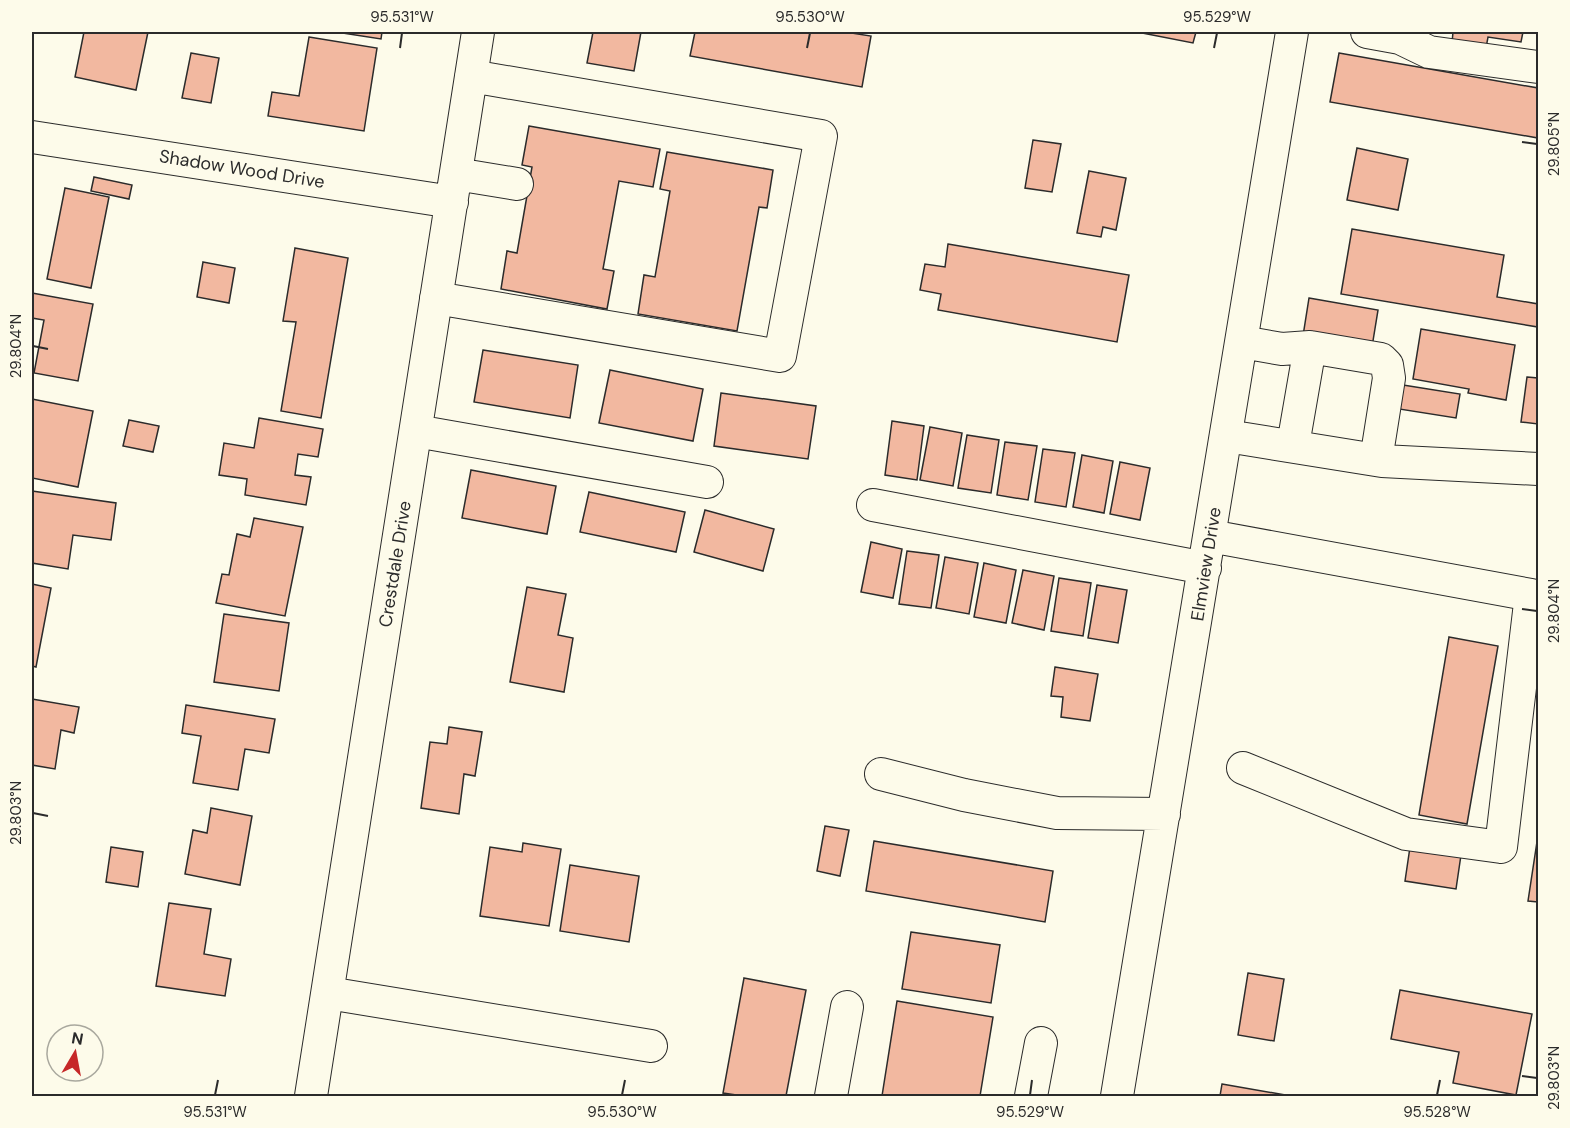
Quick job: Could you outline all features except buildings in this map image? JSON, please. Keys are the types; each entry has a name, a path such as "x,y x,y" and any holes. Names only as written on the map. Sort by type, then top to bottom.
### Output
{"street":[{"name":"Crestdale Drive","path":"311,1096 478,32"},
{"name":"Elmview Drive","path":"1117,1096 1292,32"},
{"path":"1367,32 1401,35 1429,52 1539,67"},
{"path":"435,298 780,356 820,136 471,76"},
{"name":"Shadow Wood Drive","path":"32,137 454,188 517,184"},
{"path":"1242,342 1282,349 1310,346 1381,359 1388,365 1389,378 1376,460"},
{"path":"1293,445 1310,346"},
{"path":"416,431 707,482"},
{"path":"1227,436 1376,460 1539,469"},
{"path":"873,505 1205,568"},
{"path":"1210,536 1531,595 1501,848 1406,834 1244,768"},
{"path":"881,774 964,795 1057,813 1164,814"},
{"path":"328,993 651,1046"},
{"path":"831,1096 847,1007"},
{"path":"1031,1096 1041,1043"}]}
